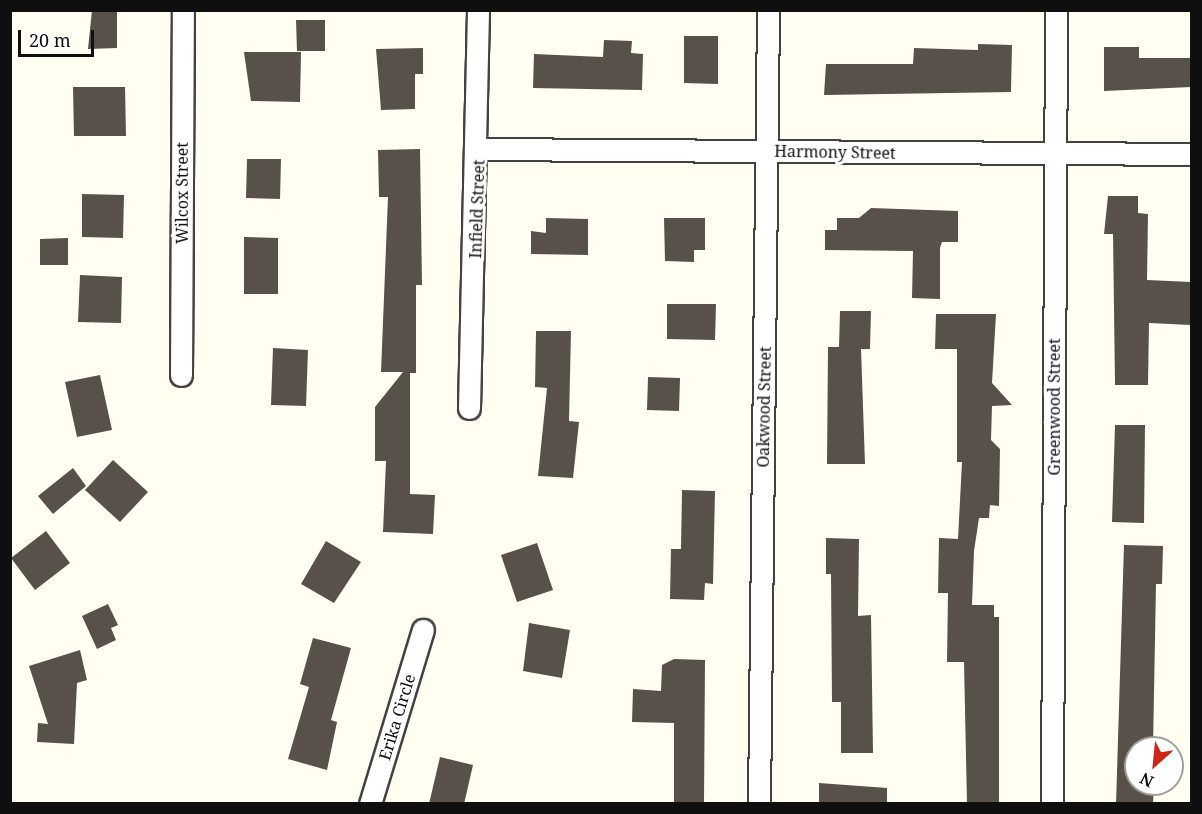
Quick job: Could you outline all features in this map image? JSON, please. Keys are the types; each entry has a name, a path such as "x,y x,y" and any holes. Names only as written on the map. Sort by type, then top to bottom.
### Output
{"street":[{"name":"Wilcox Street","path":"181,375 183,10"},
{"name":"Infield Street","path":"469,408 479,149 478,10"},
{"name":"Oakwood Street","path":"759,804 768,10"},
{"name":"Greenwood Street","path":"1052,804 1056,10"},
{"name":"Harmony Street","path":"479,149 1055,156 1191,154"},
{"name":"Erika Circle","path":"370,804 423,630"}],"building":[{"path":"92,10 117,10 117,48 88,49"},
{"path":"296,20 325,20 325,51 297,51"},
{"path":"684,36 718,36 718,84 684,83"},
{"path":"604,40 632,41 631,53 643,54 642,90 533,88 534,54 603,57"},
{"path":"978,44 1012,45 1011,92 824,95 826,64 913,64 914,48 978,50"},
{"path":"1104,47 1139,47 1139,58 1191,58 1191,87 1104,91"},
{"path":"423,48 423,74 415,74 415,109 381,110 376,49"},
{"path":"244,52 301,52 300,102 251,101"},
{"path":"73,87 125,87 126,136 74,136"},
{"path":"420,149 422,285 416,285 416,373 410,373 410,494 435,495 433,534 383,532 386,461 375,461 375,407 403,372 381,372 388,197 379,197 378,150"},
{"path":"247,159 281,159 280,199 246,198"},
{"path":"82,194 124,195 123,238 82,237"},
{"path":"1108,196 1138,196 1138,213 1148,214 1147,280 1191,282 1191,325 1149,323 1148,385 1115,385 1113,234 1104,234"},
{"path":"871,208 958,211 958,242 942,242 940,248 940,299 912,298 913,251 825,250 825,230 837,230 837,218 859,218"},
{"path":"546,218 588,219 588,255 531,254 531,231 546,233"},
{"path":"664,218 705,218 705,250 694,250 694,262 665,261"},
{"path":"244,237 278,238 278,294 244,294"},
{"path":"68,238 68,265 40,265 40,239"},
{"path":"80,275 122,277 121,323 78,322"},
{"path":"667,304 716,304 715,340 667,339"},
{"path":"840,311 871,311 870,349 861,349 865,464 827,464 828,347 839,347"},
{"path":"936,314 996,314 992,383 1012,405 992,406 991,440 1000,449 999,506 990,505 989,518 979,518 974,551 972,605 994,605 994,617 999,617 999,804 967,804 964,662 947,662 948,593 938,593 939,538 958,539 962,462 957,462 957,349 935,349"},
{"path":"536,331 571,331 569,421 579,422 573,478 538,476 547,388 535,387"},
{"path":"273,348 308,350 306,406 271,405"},
{"path":"100,375 112,430 77,437 65,382"},
{"path":"648,377 680,378 679,411 647,410"},
{"path":"1115,425 1145,425 1144,523 1112,522"},
{"path":"113,460 148,492 120,522 85,490"},
{"path":"73,468 86,486 53,514 38,496"},
{"path":"682,490 715,491 713,584 705,583 704,600 670,599 671,549 681,549"},
{"path":"46,531 70,563 35,590 11,558"},
{"path":"826,538 859,539 858,616 871,615 873,753 841,753 841,702 832,702 831,574 826,574"},
{"path":"326,541 361,562 334,603 301,584"},
{"path":"537,543 553,590 517,602 501,555"},
{"path":"1124,545 1163,546 1162,584 1156,584 1153,736 1124,736 1124,796 1153,796 1153,804 1116,804"},
{"path":"108,604 118,625 111,628 116,640 97,649 82,616"},
{"path":"529,623 570,630 562,678 523,671"},
{"path":"313,638 351,648 331,720 337,722 327,770 288,759 309,687 300,684"},
{"path":"80,650 87,680 77,683 74,744 37,742 38,723 48,724 29,666"},
{"path":"674,659 705,660 704,804 674,804 674,723 632,722 633,689 661,691 662,665"},
{"path":"440,757 473,765 464,804 429,804"},
{"path":"819,783 887,788 887,804 819,804"}]}
